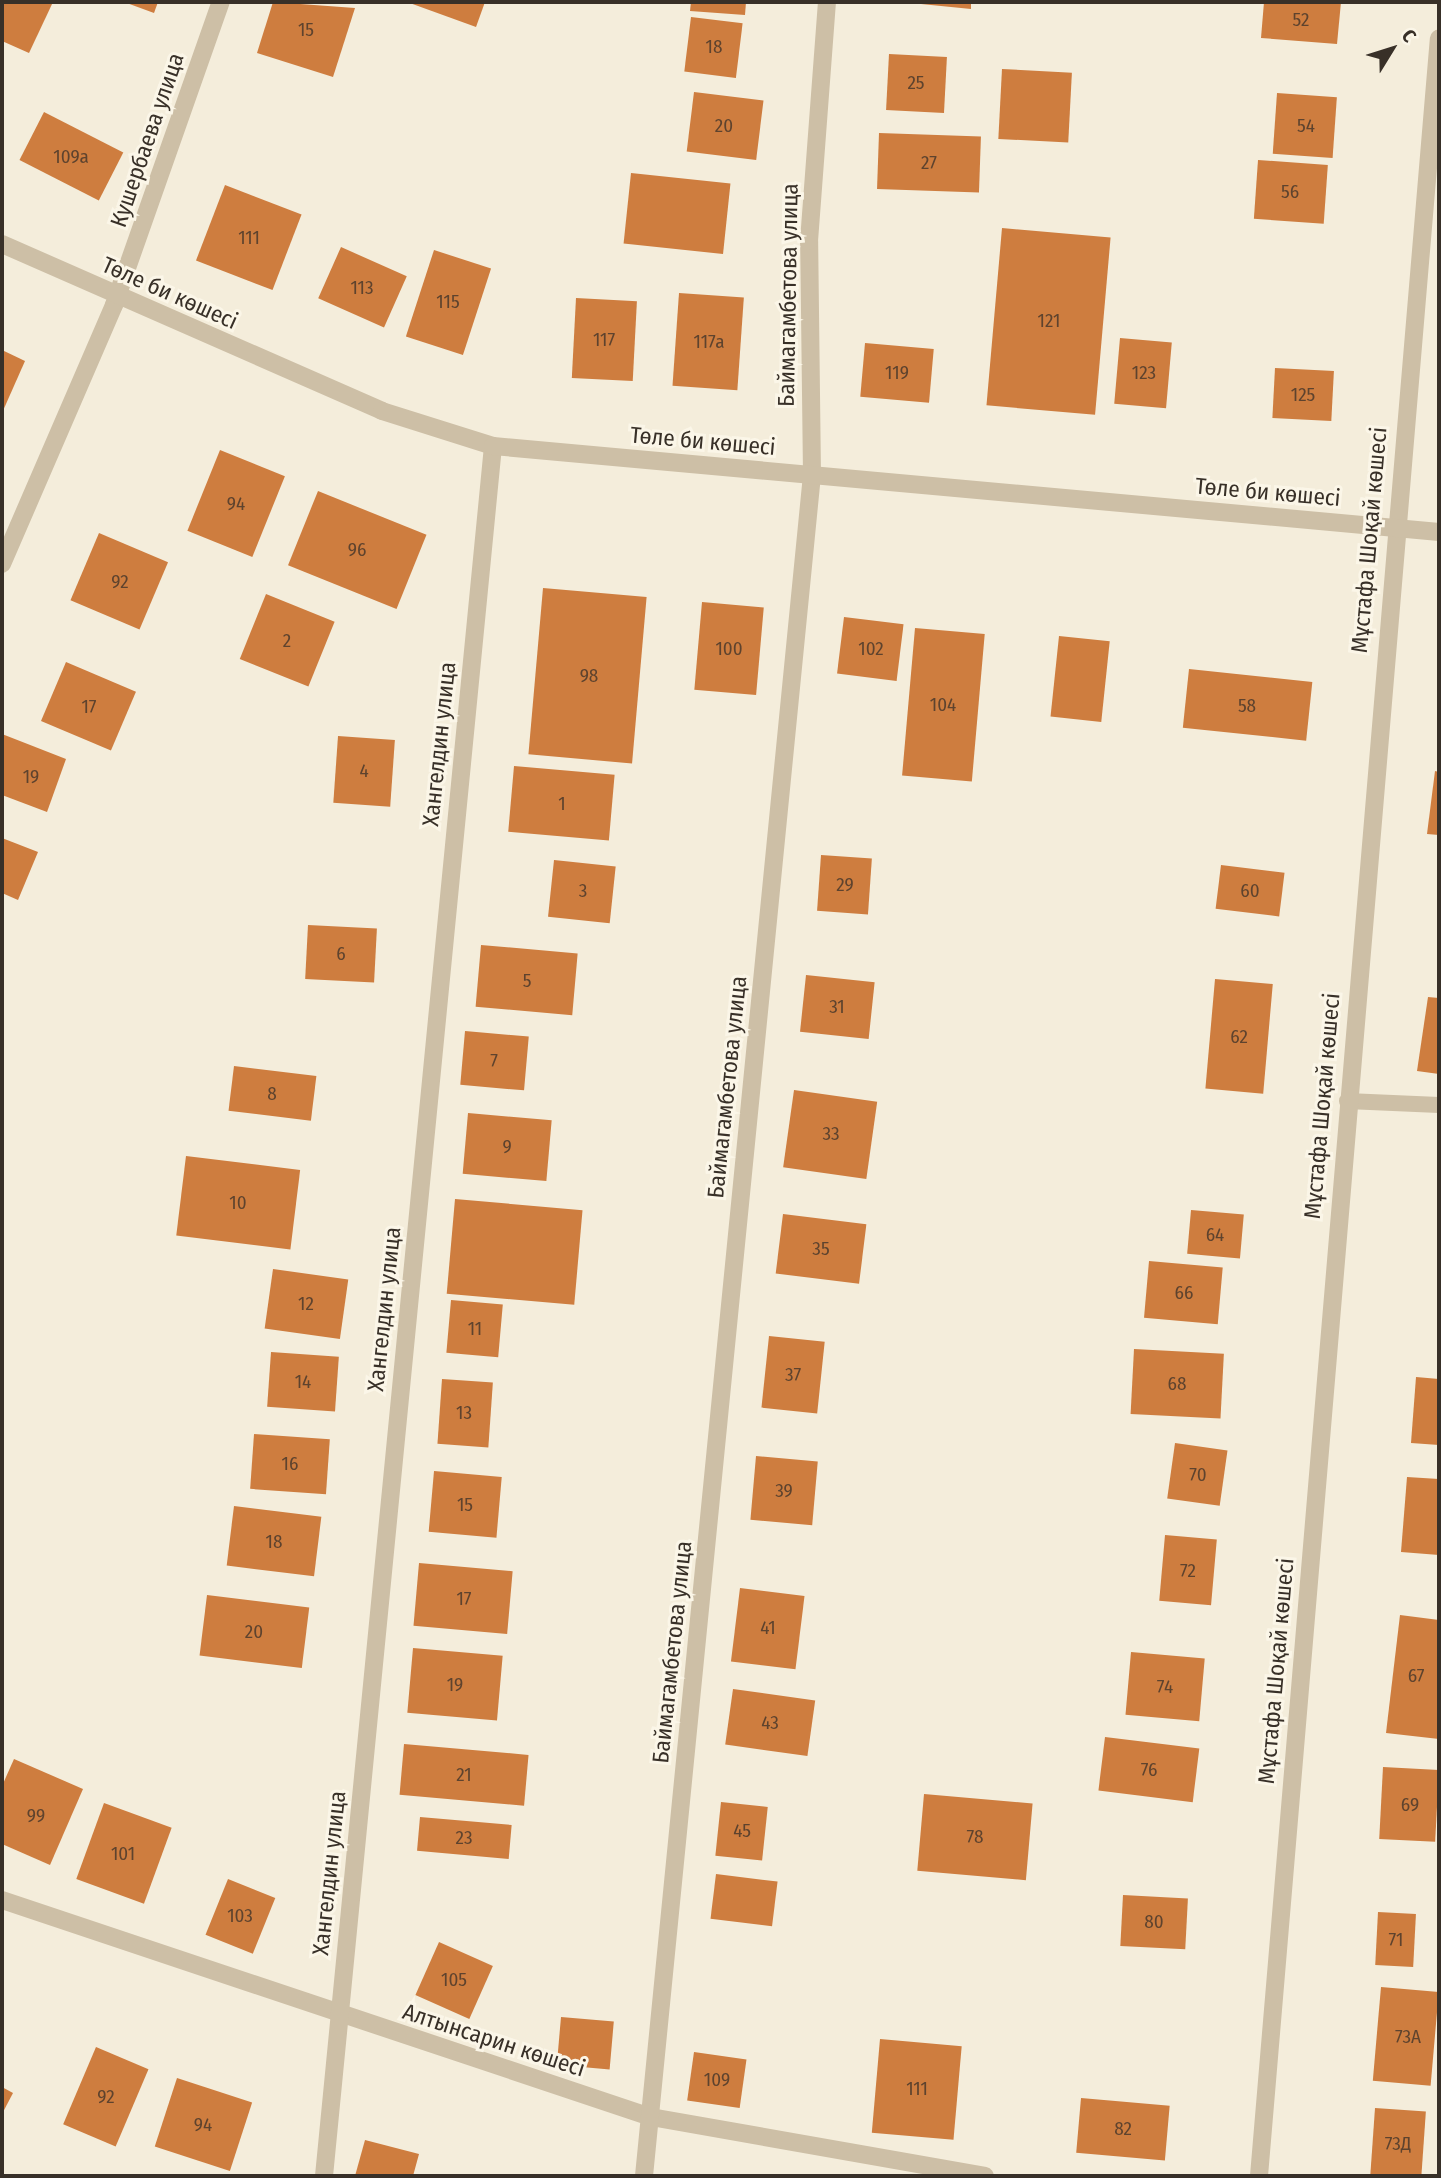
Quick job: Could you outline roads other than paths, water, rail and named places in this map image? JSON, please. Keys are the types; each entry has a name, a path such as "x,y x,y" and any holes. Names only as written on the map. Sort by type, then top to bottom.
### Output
{"street":[{"name":"Кушербаева улица","path":"2,564 117,297 221,2"},
{"name":"Баймагамбетова улица","path":"644,2176 812,475 808,241 827,2"},
{"name":"Мұстафа Шоқай көшесі","path":"1259,2176 1394,528 1439,40"},
{"name":"Төле би көшесі","path":"2,244 117,297 382,411 493,446 1439,532"},
{"name":"Хангелдин улица","path":"324,2176 493,446"},
{"name":"Алтынсарин көшесі","path":"2,1900 650,2117 985,2176"}],"lane":[{"path":"1347,1101 1439,1105"}]}
